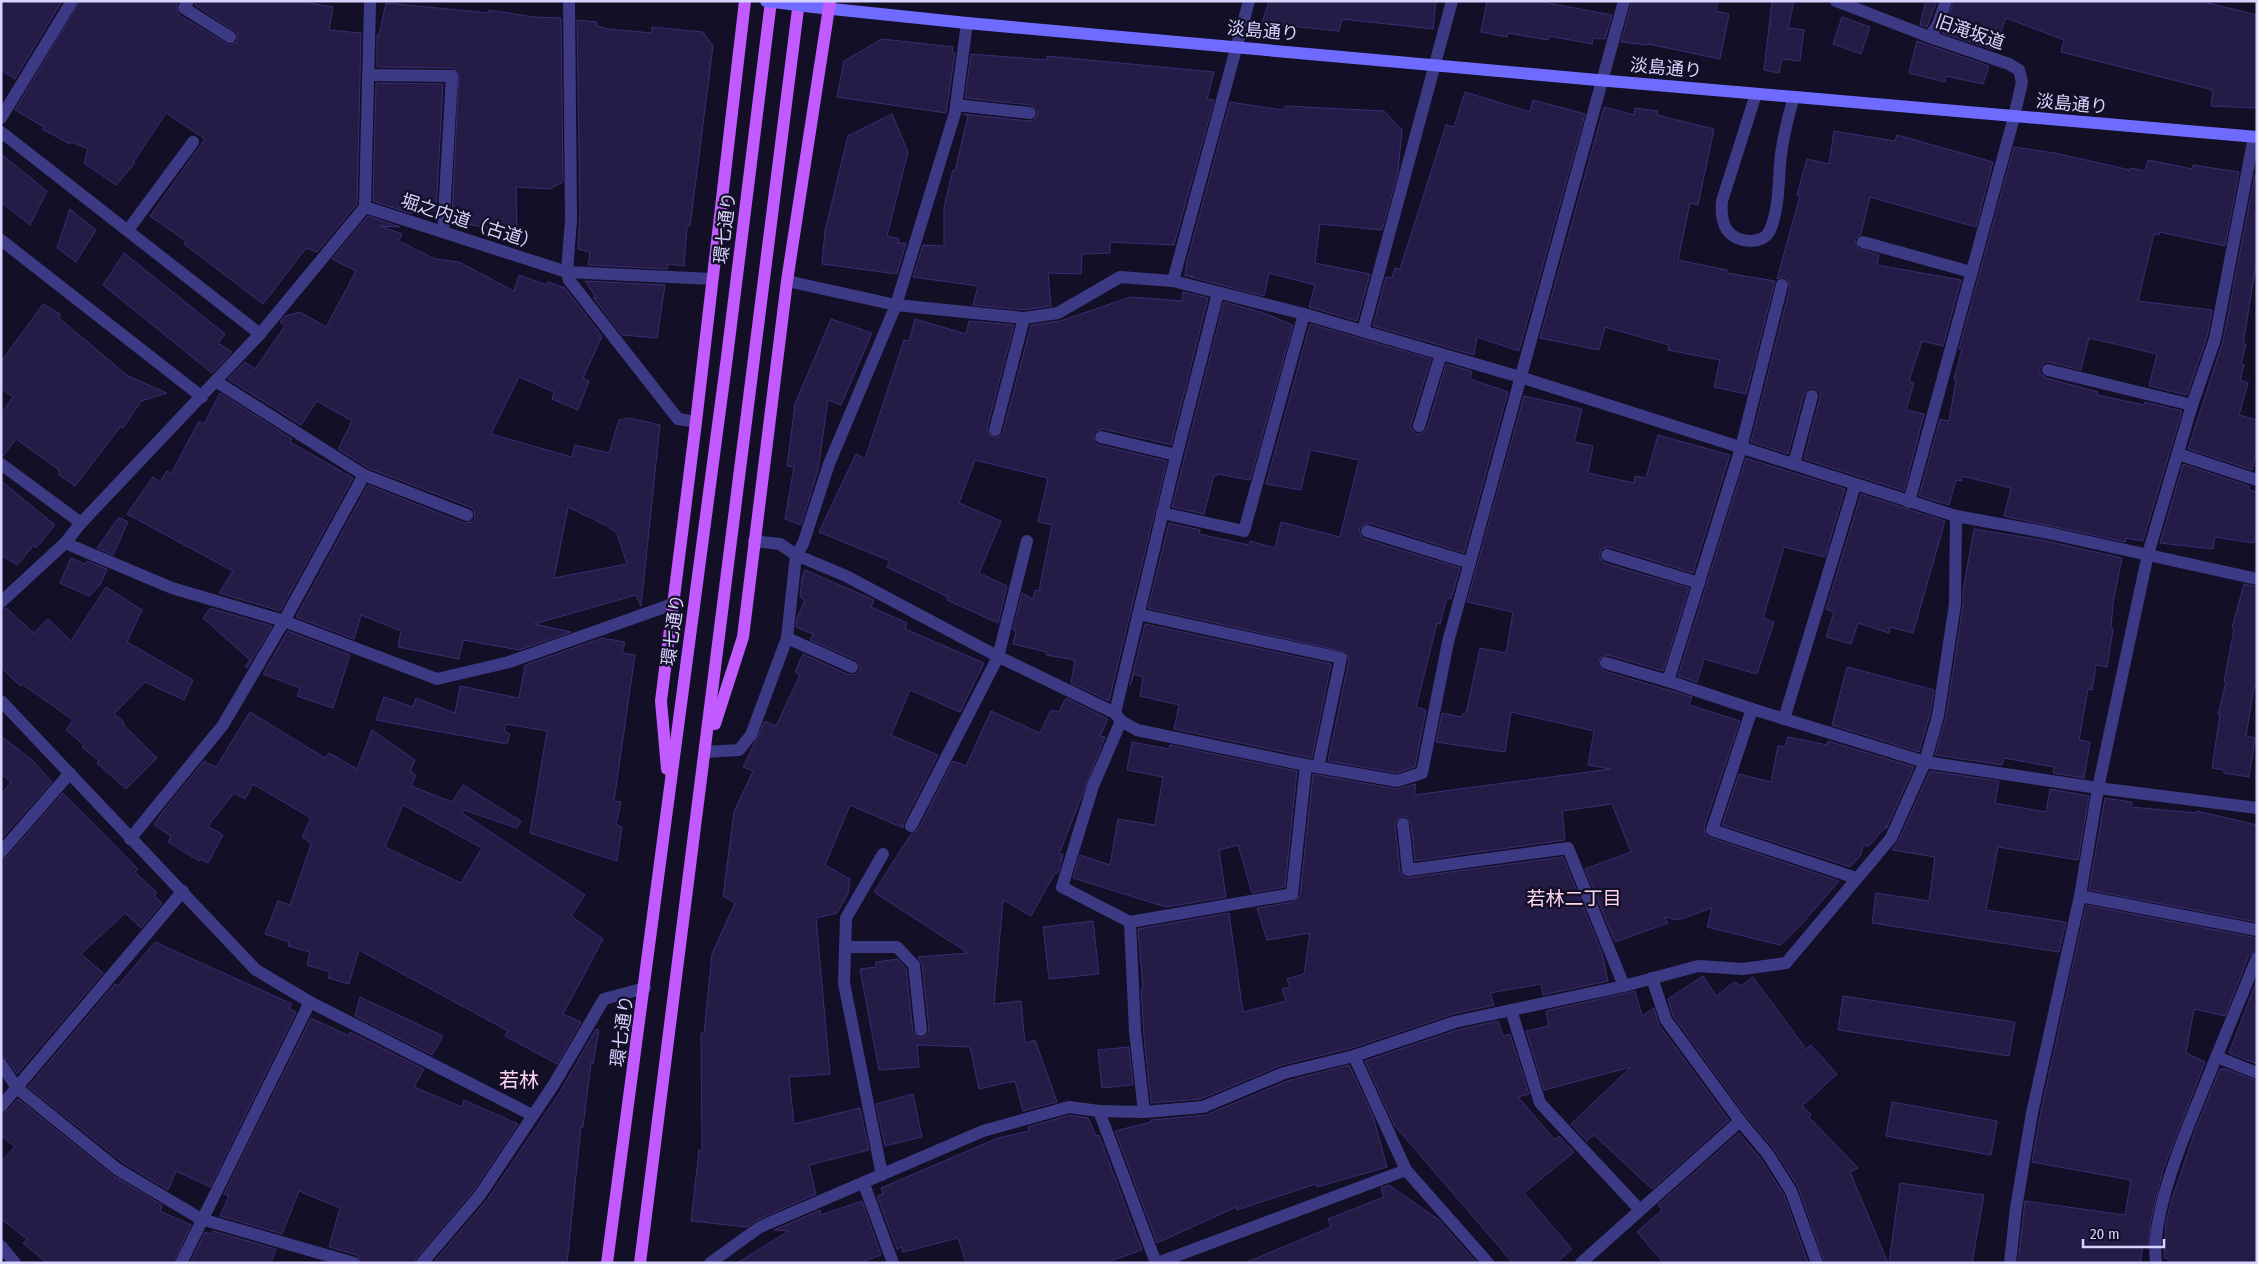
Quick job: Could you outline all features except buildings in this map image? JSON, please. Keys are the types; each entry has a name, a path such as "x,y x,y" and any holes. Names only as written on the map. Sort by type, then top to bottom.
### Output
{"main road":[{"path":"669,792 661,701 696,422 745,1"},
{"name":"淡島通り","path":"766,1 813,7 830,5 967,23 2256,137"},
{"name":"環七通り","path":"608,1263 667,824 669,792 726,367 771,1"},
{"path":"640,1263 706,752 799,1"},
{"path":"706,752 742,637 787,281 830,5"}],"street":[{"path":"1,118 72,1"},
{"path":"188,1 184,8 230,37"},
{"path":"1,602 65,543 81,523 217,382 260,334 365,207 370,1"},
{"path":"569,1 571,219 567,272 569,280 678,419 696,422"},
{"path":"1173,281 1249,1"},
{"path":"1363,331 1452,1"},
{"path":"754,541 780,544 796,555 846,576 998,657 1118,717 1137,730 1312,766 1397,781 1422,773 1448,642 1624,1"},
{"name":"旧滝坂道","path":"1836,1 1930,37 2009,64 2019,70 2022,82 2014,117"},
{"path":"1930,37 1938,24 1946,1"},
{"path":"706,752 739,750 751,735 787,638 796,555 803,544 829,464 896,305 956,105 967,23"},
{"path":"368,75 452,76 443,232"},
{"path":"1756,94 1722,201 1721,213 1723,224 1730,234 1738,239 1748,241 1762,239 1769,232 1775,212 1785,129 1794,97"},
{"path":"956,105 1030,113"},
{"path":"1909,502 2014,117"},
{"path":"1,132 260,334"},
{"path":"2010,1263 2016,1208 2032,1113 2080,896 2098,788 2148,554 2192,405 2216,339 2256,137"},
{"path":"128,230 193,142"},
{"name":"堀之内道（古道）","path":"365,207 567,272 712,279"},
{"path":"1,240 202,397"},
{"path":"1863,242 1971,272"},
{"path":"787,281 896,305 1024,318 1058,313 1120,276 1173,281 1304,314 1520,377 1956,516 2044,532 2257,579"},
{"path":"1668,681 1741,448 1782,285"},
{"path":"1138,614 1341,658 1312,766 1292,894 1130,922 1062,887 1093,786 1118,717 1138,614 1176,455 1218,293"},
{"path":"1162,513 1244,531 1304,314"},
{"path":"995,430 1024,318"},
{"path":"1420,426 1441,354"},
{"path":"2048,370 2192,405"},
{"path":"217,382 364,475 467,515"},
{"path":"1794,464 1812,396"},
{"path":"1101,437 1176,455"},
{"path":"2178,454 2257,480"},
{"path":"1,464 81,523"},
{"path":"130,839 223,725 284,621 364,475"},
{"path":"1784,719 1855,484"},
{"path":"710,1263 760,1227 864,1184 882,1174 983,1131 1069,1106 1099,1110 1144,1112 1203,1107 1284,1073 1354,1056 1455,1022 1624,986 1698,966 1742,969 1786,962 1891,838 1925,762 1938,716 1955,604 1956,516"},
{"path":"1368,532 1470,563"},
{"path":"911,826 998,657 1028,541"},
{"path":"65,543 172,588 284,621 437,679 509,662 674,604"},
{"path":"1608,554 1699,583"},
{"path":"787,638 852,667"},
{"path":"1606,663 1925,762 2098,788 2257,808"},
{"path":"1,701 256,970 310,1002 532,1115"},
{"path":"1752,709 1712,830 1856,878"},
{"path":"1,852 70,773"},
{"path":"1403,824 1408,870 1568,848 1624,986"},
{"path":"882,1174 844,983 846,918 883,854"},
{"path":"1,1106 183,891"},
{"path":"2080,896 2257,930"},
{"path":"1130,922 1134,1032 1144,1112"},
{"path":"845,948 897,947 914,965 921,1030"},
{"path":"2156,1263 2155,1252 2160,1212 2182,1143 2257,958"},
{"path":"1652,978 1666,1020 1740,1121 1766,1153 1791,1191 1817,1263"},
{"path":"422,1263 480,1195 554,1084 604,999 645,988"},
{"path":"181,1263 201,1219 310,1002"},
{"path":"1511,1010 1540,1103 1640,1210"},
{"path":"1354,1056 1406,1170 1488,1263"},
{"path":"2216,1057 2257,1073"},
{"path":"1,1064 17,1088 117,1169 201,1219 354,1263"},
{"path":"1099,1110 1157,1263 1406,1170"},
{"path":"1581,1263 1740,1121"},
{"path":"864,1184 893,1263"},
{"path":"1,1246 15,1263"}],"district":[{"name":"若林二丁目","path":"1574,898"},
{"name":"若林","path":"519,1080"}]}
